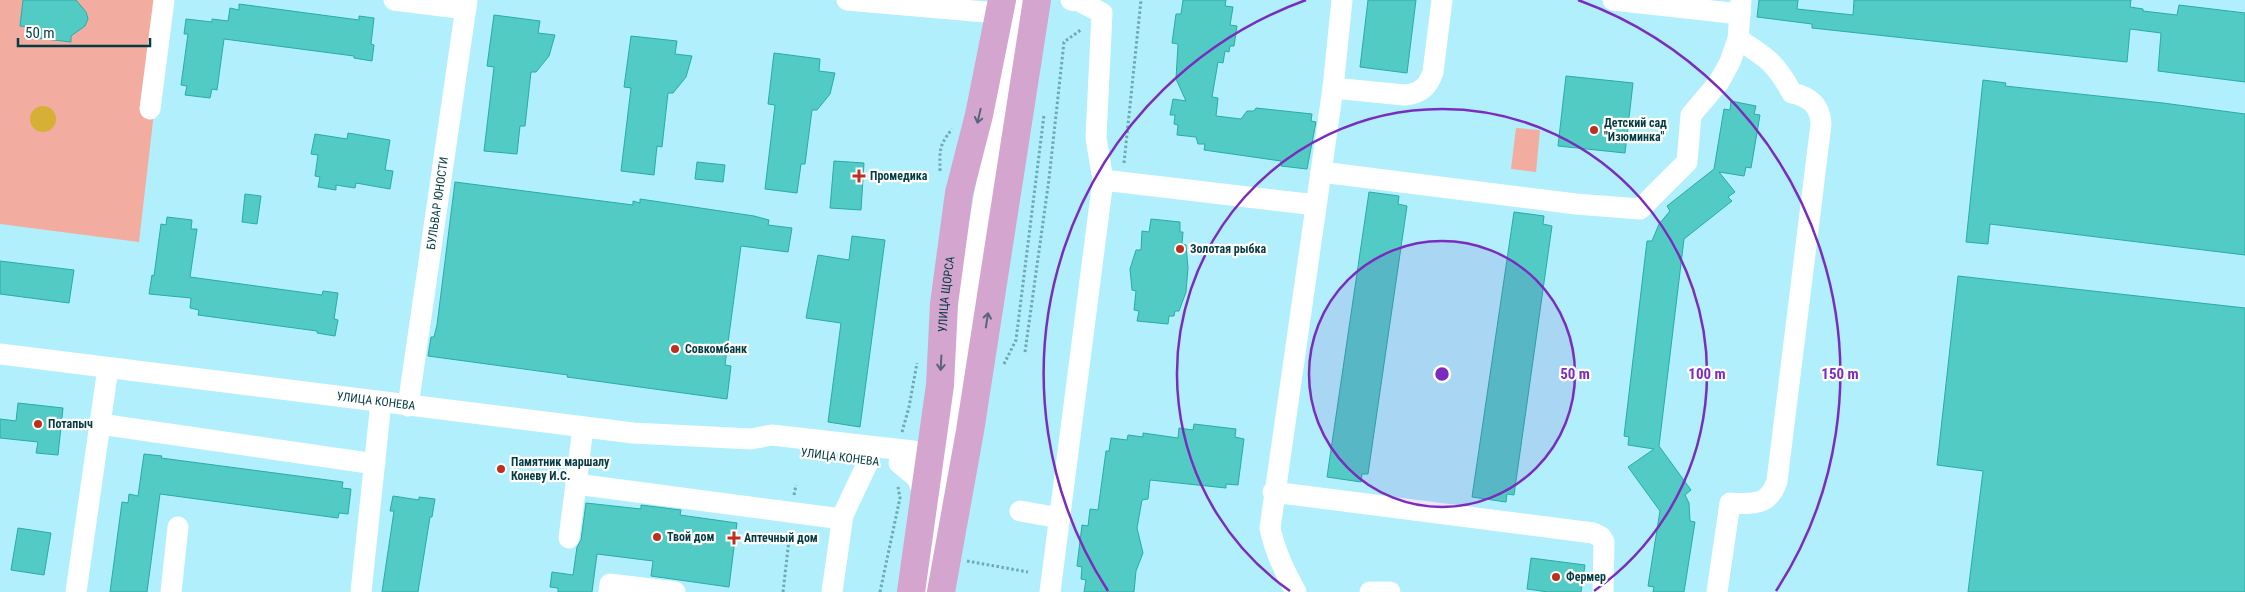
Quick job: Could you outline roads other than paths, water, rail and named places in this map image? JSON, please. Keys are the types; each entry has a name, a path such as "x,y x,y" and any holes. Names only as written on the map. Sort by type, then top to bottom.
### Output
{"main road":[{"path":"941,592 970,431 1029,52 1022,6"},
{"name":"УЛИЦА ЩОРСА","path":"911,592 925,497 928,455 940,385 944,304 959,194 979,115 1022,6"}],"street":[{"path":"150,109 164,0"},
{"path":"394,0 466,4"},
{"path":"847,0 1022,6"},
{"path":"1050,592 1103,180 1096,138 1102,13 1079,1 1071,0"},
{"path":"1296,592 1284,572 1270,528 1333,88 1342,0"},
{"path":"1333,88 1404,95 1414,94 1423,89 1430,82 1433,72 1442,0"},
{"path":"1321,172 1576,204 1640,209 1687,162 1691,115 1719,82 1730,62 1738,39 1741,7 1613,0"},
{"name":"БУЛЬВАР ЮНОСТИ","path":"408,406 466,4"},
{"path":"1717,592 1730,503 1759,503 1768,498 1774,490 1777,481 1821,124 1821,114 1816,106 1809,99 1792,93 1780,72 1769,59 1738,39"},
{"path":"1103,180 1316,205"},
{"name":"УЛИЦА КОНЕВА","path":"0,354 633,434 752,439 772,435 928,455"},
{"path":"76,592 108,368"},
{"path":"360,592 381,402"},
{"path":"100,424 375,464"},
{"path":"569,538 583,427"},
{"path":"958,497 928,455 970,431"},
{"name":"УЛИЦА КОНЕВА","path":"752,439 774,448 869,460 928,455"},
{"name":"УЛИЦА ЩОРСА","path":"925,592 928,455"},
{"path":"832,592 842,519 869,460"},
{"path":"576,484 842,519"},
{"path":"1274,492 1593,533 1604,542 1603,592"},
{"path":"1020,511 1060,518"},
{"path":"171,592 178,527"},
{"path":"608,592 610,584 675,592"},
{"path":"1370,592 1390,592"}],"place":[{"name":"Детский сад \"Изюминка\"","path":"1594,130"},
{"name":"Промедика","path":"859,176"},
{"name":"Золотая рыбка","path":"1180,249"},
{"name":"Совкомбанк","path":"675,349"},
{"name":"Потапыч","path":"38,424"},
{"name":"Памятник маршалу Коневу И.С.","path":"501,469"},
{"name":"Твой дом","path":"657,537"},
{"name":"Аптечный дом","path":"734,538"},
{"name":"Фермер","path":"1556,577"}]}
